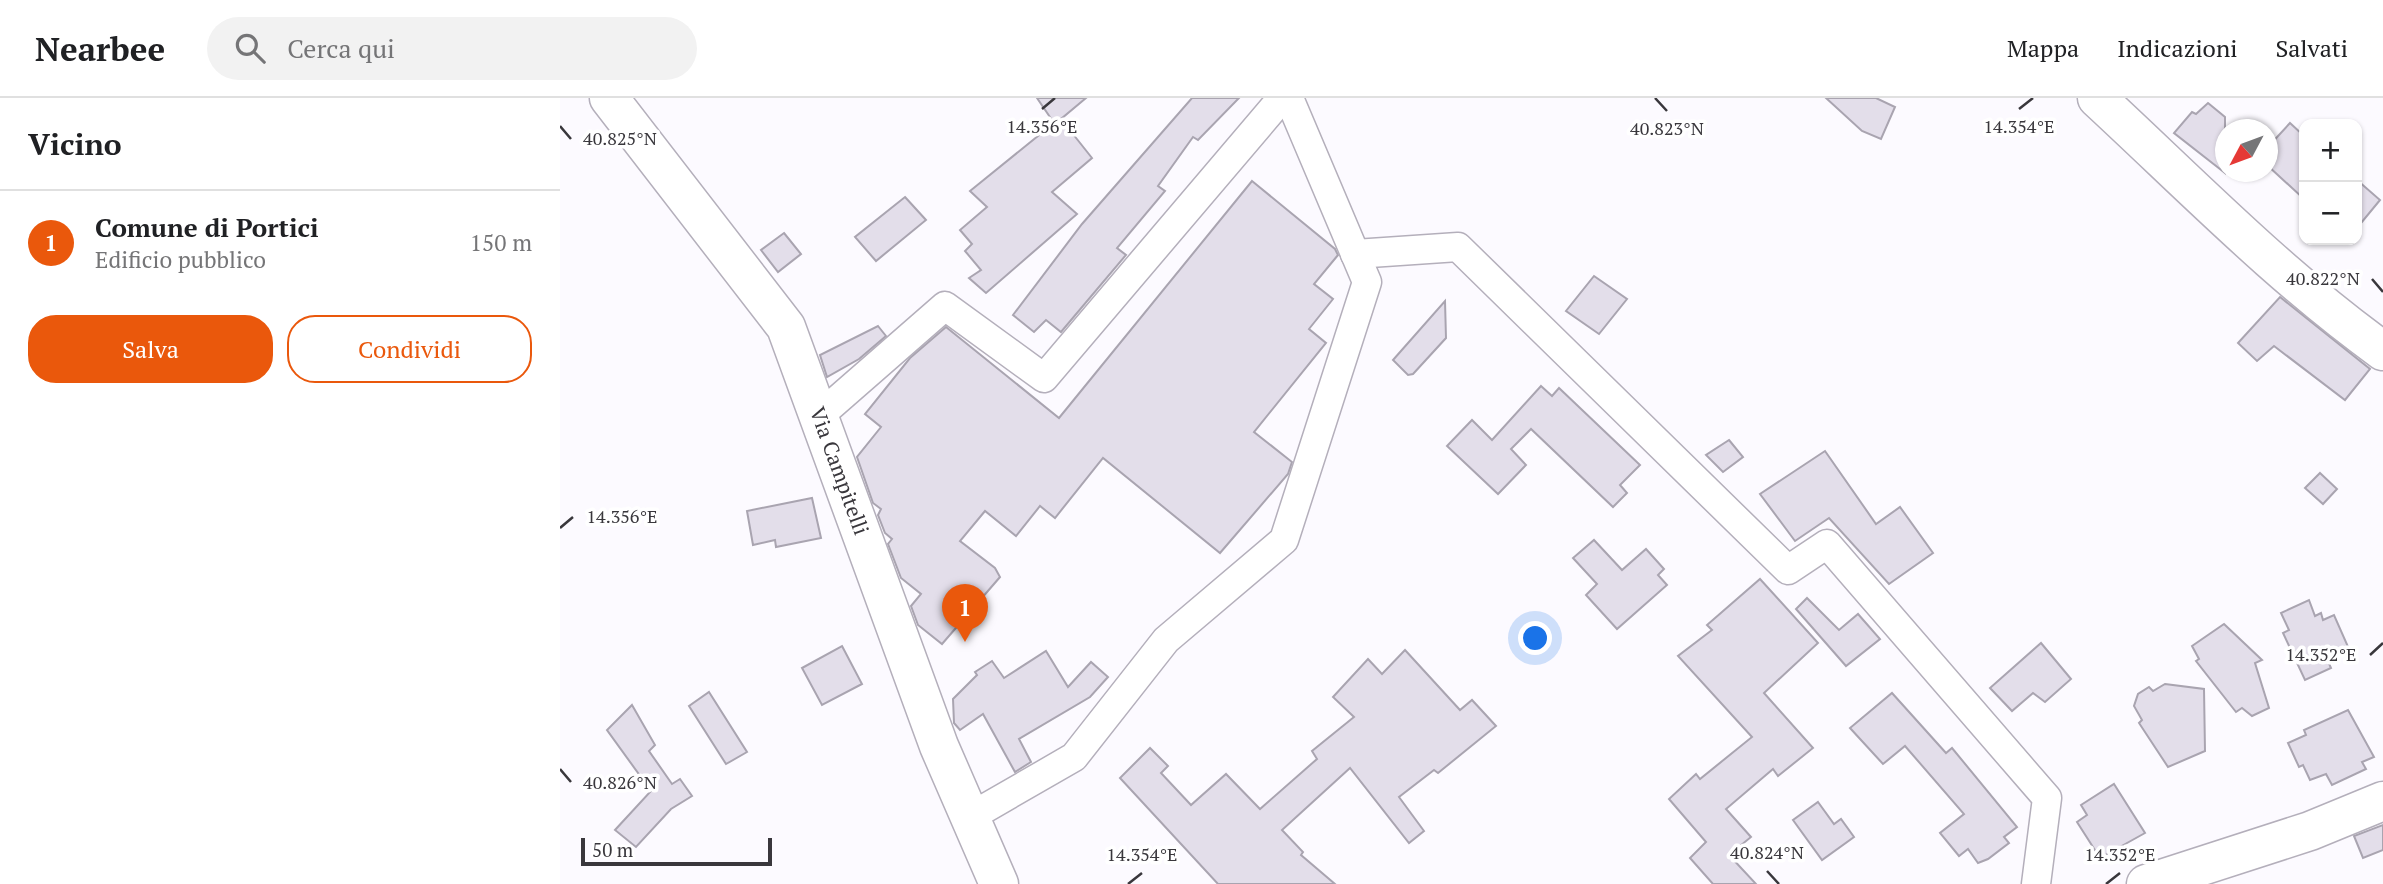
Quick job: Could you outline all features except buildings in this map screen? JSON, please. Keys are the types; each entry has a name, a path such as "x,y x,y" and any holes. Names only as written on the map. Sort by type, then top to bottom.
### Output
{"street":[{"name":"Via Campitelli","path":"609,98 786,327 939,746 999,884"},
{"path":"819,416 945,306 1044,378 1282,98"},
{"path":"970,817 1074,757 1166,639 1284,540 1367,282 1289,98"},
{"path":"2097,98 2264,258 2324,309 2383,351"},
{"path":"1355,254 1458,247 1788,570 1827,544 2047,798 2036,884"},
{"path":"2146,884 2310,831 2383,802"}],"place":[{"name":"Comune di Portici","path":"965,642"}]}
